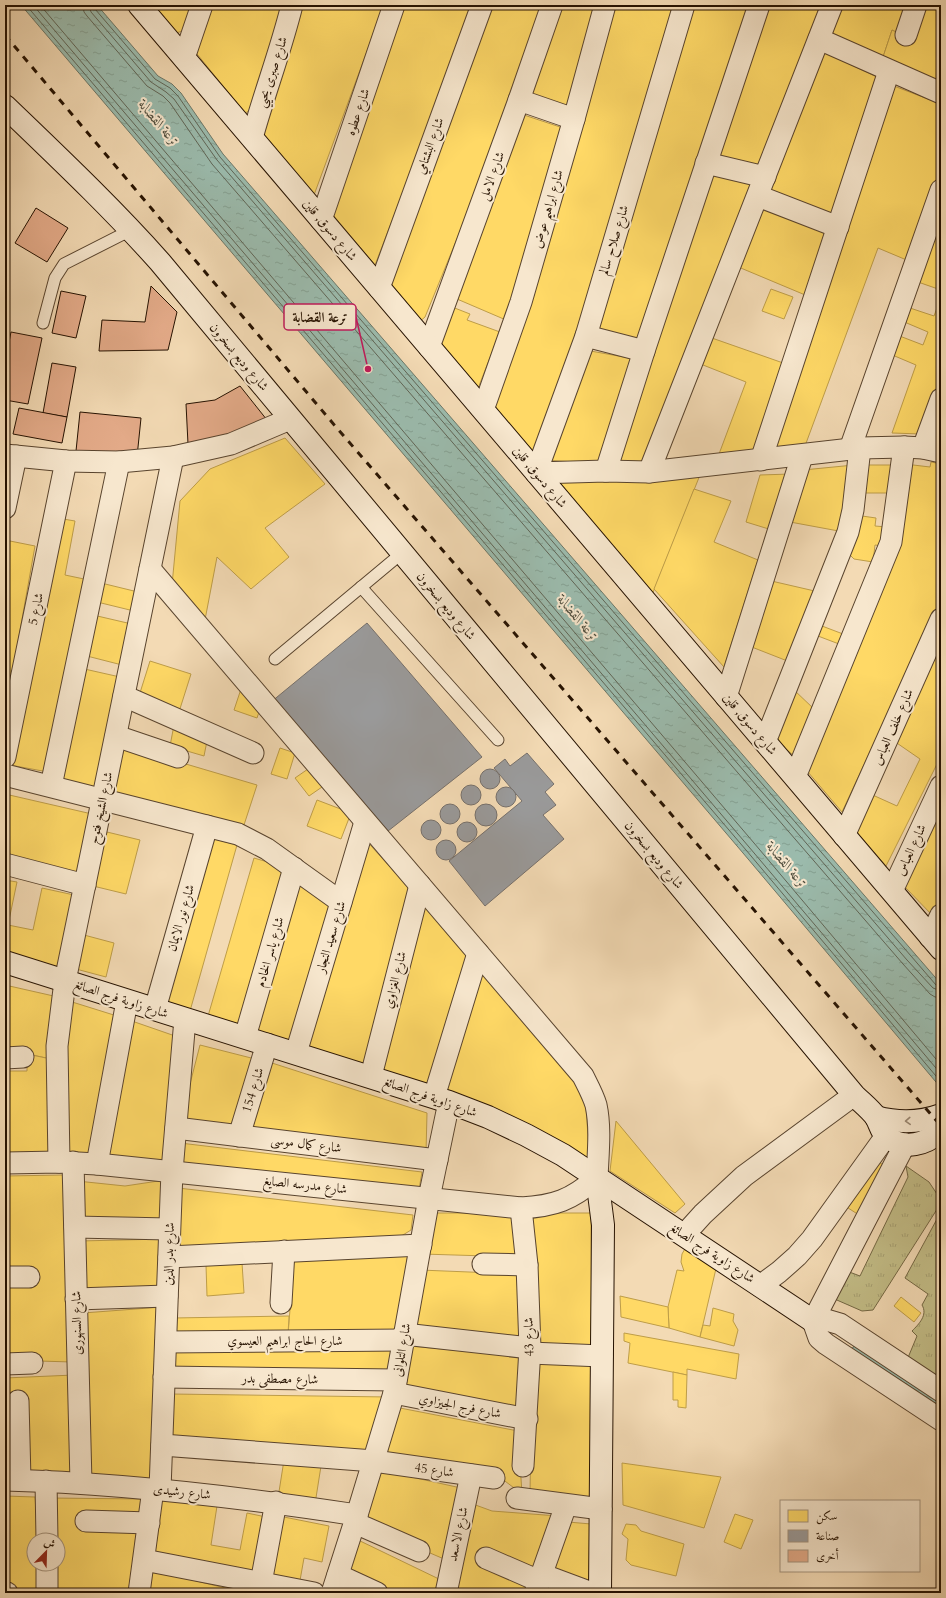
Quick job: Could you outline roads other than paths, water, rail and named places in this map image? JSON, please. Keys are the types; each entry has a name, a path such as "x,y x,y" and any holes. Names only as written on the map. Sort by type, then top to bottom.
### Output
{"street":[{"name":"شارع دسوق, قلين","path":"140,5 936,943"},
{"path":"184,58 202,5"},
{"name":"شارع صبرى يحيي","path":"252,138 264,95 286,30 292,5"},
{"name":"شارع عطوه","path":"321,220 394,5"},
{"name":"شارع البشتامي","path":"379,288 482,5"},
{"name":"شارع الامل","path":"429,347 552,5"},
{"name":"شارع ابراهيم عوض","path":"483,410 519,308 574,119 604,5"},
{"name":"شارع صلاح سالم","path":"536,473 586,336 684,5"},
{"path":"606,471 644,351 759,5"},
{"path":"649,472 832,5"},
{"path":"906,35 916,5"},
{"path":"819,39 941,93"},
{"path":"761,460 889,71"},
{"path":"519,100 574,119"},
{"name":"شارع وديع بسخرون","path":"5,106 132,230 160,262 854,1095 889,1132"},
{"path":"706,163 761,186 838,227"},
{"path":"765,742 848,532 852,510 855,449 941,190"},
{"path":"586,336 644,351"},
{"path":"795,777 891,542 941,399"},
{"path":"5,508 11,456 66,461 119,462 173,457 231,444 290,419"},
{"path":"536,473 606,471 649,472 855,449 923,449"},
{"path":"726,697 802,456"},
{"name":"شارع الشيخ فتوح","path":"66,1162 57,1046 65,981 173,457"},
{"name":"شارع 5","path":"5,757 66,461"},
{"path":"51,786 119,462"},
{"path":"150,569 583,1076 591,1090 596,1105 598,1120 597,1178 603,1225 600,1593"},
{"name":"شارع خلف العباس","path":"844,836 941,619"},
{"path":"124,696 253,753"},
{"path":"116,736 178,757"},
{"path":"5,775 238,834 267,849 341,902"},
{"name":"شارع العباس","path":"892,891 941,786"},
{"name":"شارع سعيد النجار","path":"296,1053 365,822"},
{"name":"شارع نور الايمان","path":"155,1009 207,826"},
{"path":"5,864 85,885"},
{"name":"شارع ياسر الخادم","path":"245,1037 294,868"},
{"name":"شارع الغزاوي","path":"371,1076 420,885"},
{"path":"936,943 941,915"},
{"name":"شارع التلوانى","path":"335,1584 374,1461 395,1387 437,1160 442,1099 478,953"},
{"name":"شارع زاوية فرج الصائغ","path":"5,962 371,1076 442,1099 488,1117 563,1155 813,1321"},
{"path":"96,1164 127,1001"},
{"name":"شارع بدر الدين","path":"139,1593 149,1523 157,1489 162,1445 172,1171 185,1019"},
{"name":"شارع 154","path":"239,1136 267,1044"},
{"path":"684,1235 703,1214 744,1176 854,1095"},
{"path":"941,1115 923,1120 907,1122 891,1121 889,1132 813,1321 819,1338 826,1344 941,1420"},
{"name":"شارع كمال موسى","path":"176,1128 437,1160"},
{"path":"889,1132 916,1144 936,1136 941,1129"},
{"path":"760,1286 791,1261 812,1239 889,1132"},
{"name":"شارع مدرسه الصايغ","path":"5,1163 66,1162 96,1164 521,1208 543,1207 563,1201 582,1191 597,1178"},
{"name":"شارع السنهورى","path":"66,1162 75,1227 81,1483"},
{"name":"شارع 43","path":"521,1208 527,1265 530,1350 523,1466"},
{"path":"75,1227 169,1229"},
{"path":"168,1257 421,1245"},
{"path":"281,1303 284,1251"},
{"path":"483,1264 527,1265"},
{"path":"5,1277 29,1277"},
{"path":"76,1299 167,1296"},
{"path":"813,1321 823,1319 840,1324 941,1391"},
{"name":"شارع الحاج ابراهيم العيسوي","path":"166,1342 404,1337 602,1356"},
{"path":"5,1364 32,1363"},
{"name":"شارع مصطفى بدر","path":"164,1377 395,1387"},
{"name":"شارع فرج الجيزاوي","path":"395,1387 526,1419"},
{"path":"13,1480 18,1401"},
{"name":"شارع 45","path":"162,1445 374,1461 494,1478"},
{"name":"شارع الاسعد","path":"446,1593 471,1475"},
{"name":"شارع رشيدى","path":"13,1480 81,1483 157,1489 276,1502 356,1519 419,1551"},
{"path":"46,1481 47,1532"},
{"path":"517,1498 601,1509"},
{"path":"261,1583 276,1502"},
{"path":"538,1583 566,1505"},
{"path":"86,1521 149,1523"},
{"path":"486,1558 538,1583 592,1593"},
{"path":"144,1560 314,1593"},
{"path":"47,1572 47,1593"},
{"path":"335,1584 377,1593"}],"lane":[{"path":"43,323 55,278 64,264 132,230"},
{"path":"275,659 402,553"},
{"path":"361,587 498,740"}],"water":[{"path":"21,5 97,5 158,76 172,84 181,93 223,154 941,984 941,1088 743,853"},
{"path":"857,1345 941,1396 941,1412 851,1352 853,1347"}],"railway":[{"path":"5,35 336,427 941,1126"}],"place":[{"name":"ترعة القضابة","path":"368,369"}]}
